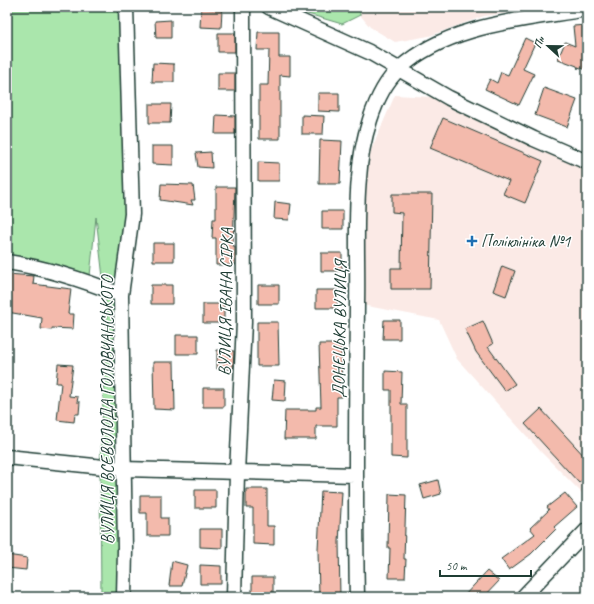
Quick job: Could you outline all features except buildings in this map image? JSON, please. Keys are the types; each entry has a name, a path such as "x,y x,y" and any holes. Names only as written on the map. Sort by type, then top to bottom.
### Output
{"street":[{"name":"ВУЛИЦЯ ВСЕВОЛОДА ГОЛОВЧАНСЬКОГО","path":"124,597 121,295 132,214 126,7"},
{"name":"ВУЛИЦЯ ІВАНА СІРКА","path":"234,597 236,473 244,322 243,7"},
{"path":"269,7 369,52 456,102 587,162"},
{"name":"ДОНЕЦЬКА ВУЛИЦЯ","path":"357,597 355,475 359,178 368,126 381,93 398,70 419,53 466,33 493,25 567,10 587,9"},
{"path":"7,262 40,267 98,285 121,295"},
{"path":"7,457 123,470 355,475"},
{"path":"524,597 587,530"}],"shaded area":[{"path":"360,7 549,7 484,16 429,36 395,42 370,27 360,15"},
{"name":"Поліклініка №1","path":"395,95 449,98 587,162 587,498 542,453 457,359 439,320 357,304 359,178"}],"green space":[{"path":"7,7 126,7 132,214 121,295 124,597 101,597 100,467 107,312 96,217 90,276 7,262"},
{"path":"284,7 360,7 360,15 342,24"}],"place":[{"name":"Поліклініка №1","path":"472,241"}]}
